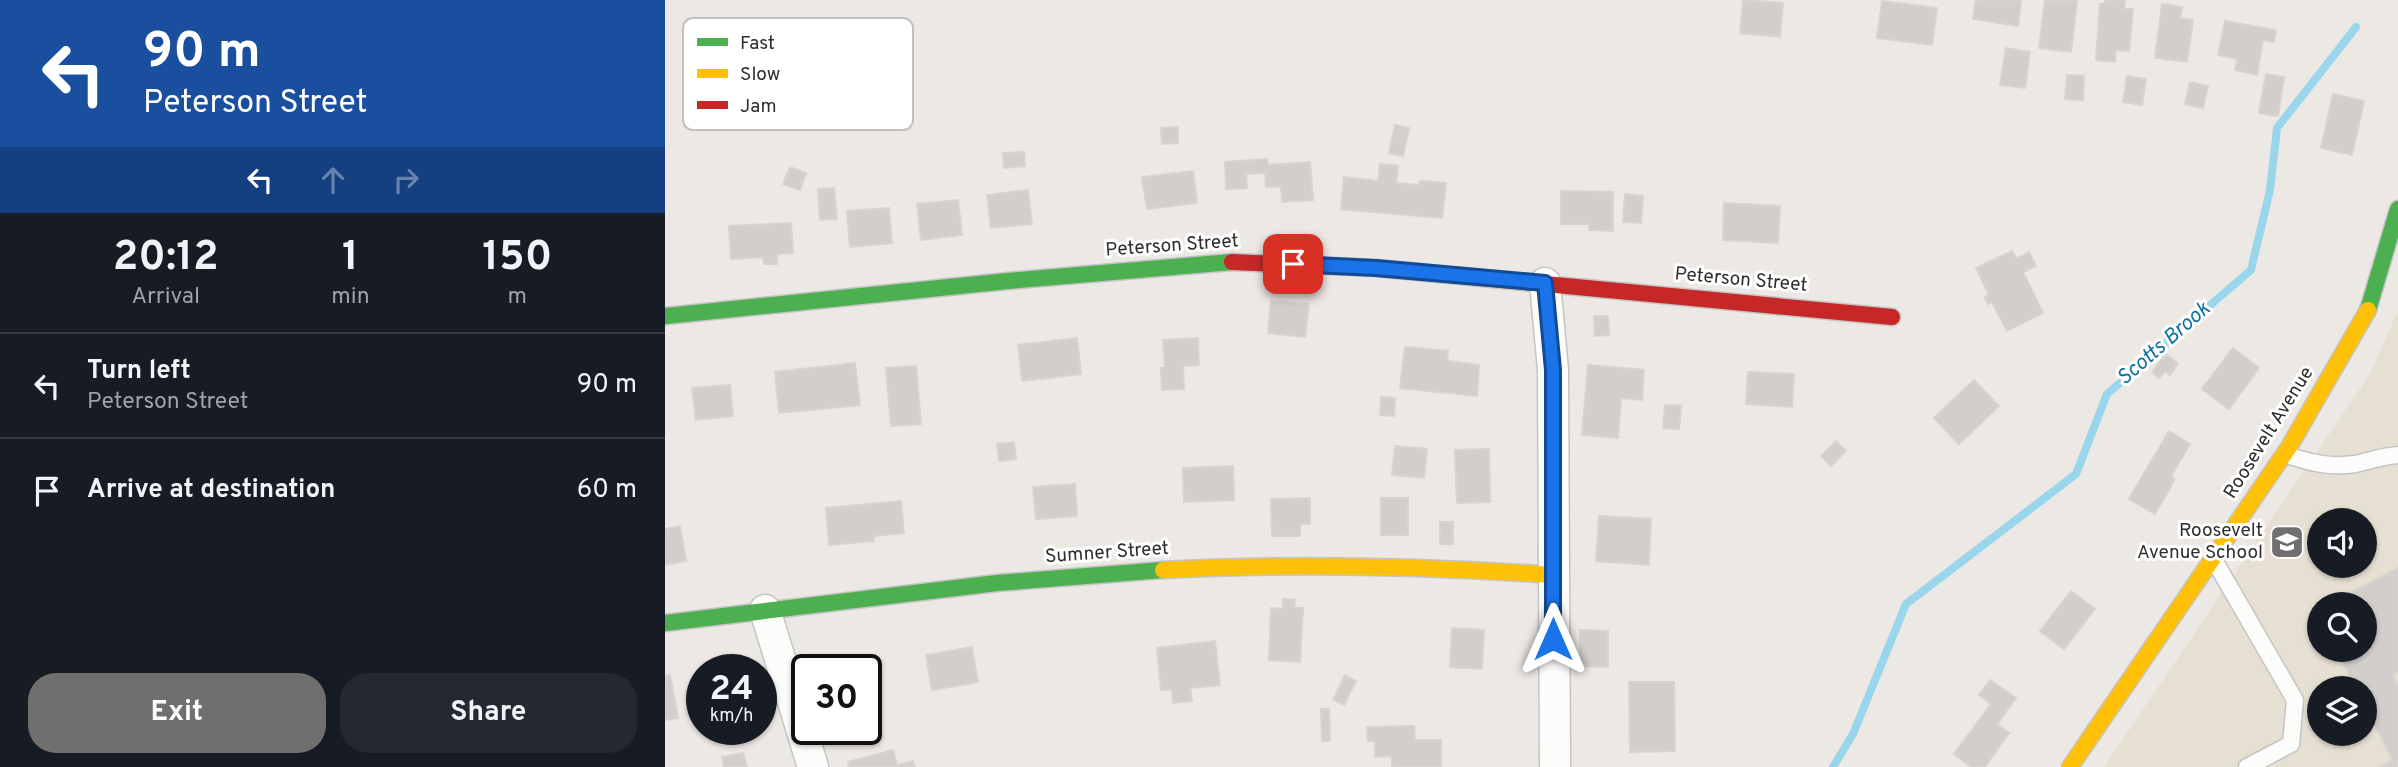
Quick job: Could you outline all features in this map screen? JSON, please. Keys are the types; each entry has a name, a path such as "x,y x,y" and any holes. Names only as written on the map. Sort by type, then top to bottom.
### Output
{"street":[{"name":"Roosevelt Avenue","path":"2070,767 2284,454 2367,315 2398,209"},
{"name":"Peterson Street","path":"665,316 1238,261 1376,268 1782,304 1892,317"},
{"path":"1545,283 1553,370 1555,767"},
{"name":"Sumner Street","path":"665,623 909,591 1129,570 1323,563 1553,575"},
{"path":"765,610 813,767"}],"lane":[{"path":"2284,454 2313,464 2331,466 2398,455"},
{"path":"2213,559 2295,700 2291,744 2247,767"}],"shaded area":[{"name":"Roosevelt Avenue School","path":"2398,310 2398,767 2104,767 2371,372"}],"building":[{"path":"1743,0 1783,3 1780,37 1740,33"},
{"path":"1976,0 2021,0 2018,26 1973,19"},
{"path":"2045,0 2077,1 2071,52 2039,48"},
{"path":"2105,0 2125,0 2124,9 2133,9 2129,51 2116,50 2115,62 2096,60 2100,4 2105,4"},
{"path":"1882,1 1937,8 1932,45 1877,38"},
{"path":"2162,4 2182,7 2180,18 2193,20 2187,62 2155,58"},
{"path":"2225,21 2276,30 2274,42 2263,40 2257,75 2235,70 2237,59 2218,55"},
{"path":"2006,48 2030,52 2025,88 2000,85"},
{"path":"2266,74 2284,77 2278,116 2259,113"},
{"path":"2067,75 2084,76 2083,100 2065,99"},
{"path":"2127,76 2146,79 2142,105 2123,102"},
{"path":"2190,82 2208,86 2203,108 2185,104"},
{"path":"2333,94 2364,101 2352,155 2321,148"},
{"path":"1395,125 1409,128 1403,156 1389,153"},
{"path":"1178,127 1178,143 1162,144 1161,128"},
{"path":"1024,152 1025,166 1004,168 1003,153"},
{"path":"1267,159 1268,165 1310,162 1313,200 1282,202 1281,186 1266,187 1265,173 1246,174 1247,188 1226,189 1225,162"},
{"path":"1380,164 1398,166 1396,183 1446,183 1442,218 1341,209 1344,177 1378,181"},
{"path":"790,167 806,173 800,190 783,184"},
{"path":"1193,171 1197,203 1147,209 1142,177"},
{"path":"834,188 837,219 820,220 818,189"},
{"path":"1028,190 1032,224 991,228 987,195"},
{"path":"1561,191 1613,192 1613,231 1589,230 1589,224 1561,224"},
{"path":"1625,194 1643,196 1641,223 1623,222"},
{"path":"958,200 962,235 921,240 917,204"},
{"path":"1724,203 1780,206 1778,243 1723,240"},
{"path":"889,208 892,243 850,247 847,211"},
{"path":"791,223 793,253 777,254 777,264 764,264 763,257 731,259 729,226"},
{"path":"2012,251 2016,259 2029,252 2036,266 2023,272 2043,313 2007,331 1992,302 1988,304 1985,297 1989,295 1976,268"},
{"path":"1271,301 1309,304 1305,337 1268,333"},
{"path":"1594,316 1608,316 1609,335 1595,336"},
{"path":"1077,338 1081,374 1022,381 1018,345"},
{"path":"1198,338 1199,365 1183,366 1184,389 1162,390 1161,368 1165,368 1163,340"},
{"path":"1405,347 1448,351 1447,361 1479,365 1477,396 1400,388"},
{"path":"2233,348 2259,368 2229,409 2202,389"},
{"path":"2166,354 2178,364 2170,375 2165,371 2159,378 2152,372"},
{"path":"855,363 860,405 779,413 775,372"},
{"path":"1588,365 1644,370 1642,400 1621,398 1618,438 1582,435"},
{"path":"916,366 921,424 891,426 886,368"},
{"path":"1748,372 1794,374 1792,407 1746,404"},
{"path":"1974,380 1999,406 1959,444 1934,418"},
{"path":"730,385 733,416 696,420 692,388"},
{"path":"1381,397 1395,398 1394,416 1380,415"},
{"path":"1665,405 1681,406 1679,429 1663,428"},
{"path":"2169,431 2190,444 2171,476 2175,479 2155,514 2129,499"},
{"path":"1836,441 1846,451 1831,466 1821,456"},
{"path":"1014,442 1016,459 999,461 997,444"},
{"path":"1395,446 1427,449 1424,478 1392,475"},
{"path":"1489,449 1490,502 1457,503 1455,450"},
{"path":"1233,466 1234,500 1184,502 1183,468"},
{"path":"1075,484 1077,516 1036,519 1033,487"},
{"path":"1310,498 1310,524 1300,524 1300,536 1272,536 1271,499"},
{"path":"1381,498 1408,498 1408,535 1381,535"},
{"path":"901,501 904,533 874,536 874,541 829,545 826,508"},
{"path":"1599,516 1651,519 1649,565 1596,561"},
{"path":"1440,522 1453,522 1453,544 1440,544"},
{"path":"680,526 686,561 665,565 665,529"},
{"path":"2398,568 2398,672 2392,675 2398,686 2398,767 2380,767 2393,760 2377,729 2377,676 2350,676 2343,662 2377,662 2377,592 2352,592"},
{"path":"2071,591 2095,609 2064,649 2040,631"},
{"path":"1283,599 1295,600 1294,608 1303,608 1300,662 1269,660 1271,608 1283,609"},
{"path":"1452,628 1484,630 1482,669 1450,667"},
{"path":"1580,630 1608,631 1608,667 1580,666"},
{"path":"1215,641 1220,685 1190,688 1192,701 1173,703 1172,689 1161,690 1157,648"},
{"path":"972,647 978,682 932,690 926,655"},
{"path":"670,675 678,718 665,720 665,676"},
{"path":"1345,675 1356,681 1344,705 1333,700"},
{"path":"1990,680 2016,698 1997,724 2009,733 1985,767 1971,767 1954,754 1991,704 1979,695"},
{"path":"1629,682 1674,682 1675,751 1630,752"},
{"path":"1321,709 1329,709 1330,741 1322,741"},
{"path":"1414,726 1415,740 1441,740 1441,767 1392,767 1392,756 1375,757 1375,741 1368,741 1367,727"},
{"path":"893,750 897,765 913,761 915,767 849,767 848,762"},
{"path":"743,753 747,767 724,767 722,757"}],"waterway":[{"name":"Scotts Brook","path":"1833,767 1853,734 1906,604 2076,474 2107,394 2251,270 2270,190 2277,128 2356,27"}],"traffic: fast":[{"path":"2368,310 2398,209"},
{"path":"665,316 1008,281 1232,262"},
{"path":"665,623 997,583 1163,570"}],"traffic: slow":[{"path":"2070,767 2289,447 2368,310"},
{"path":"1163,570 1358,566 1553,575"}],"traffic: jam":[{"path":"1232,262 1376,268 1892,317"}],"place":[{"name":"Roosevelt Avenue School","path":"2287,542"}],"route":[{"path":"1293,264 1376,268 1545,283 1553,370 1553,639"}]}
